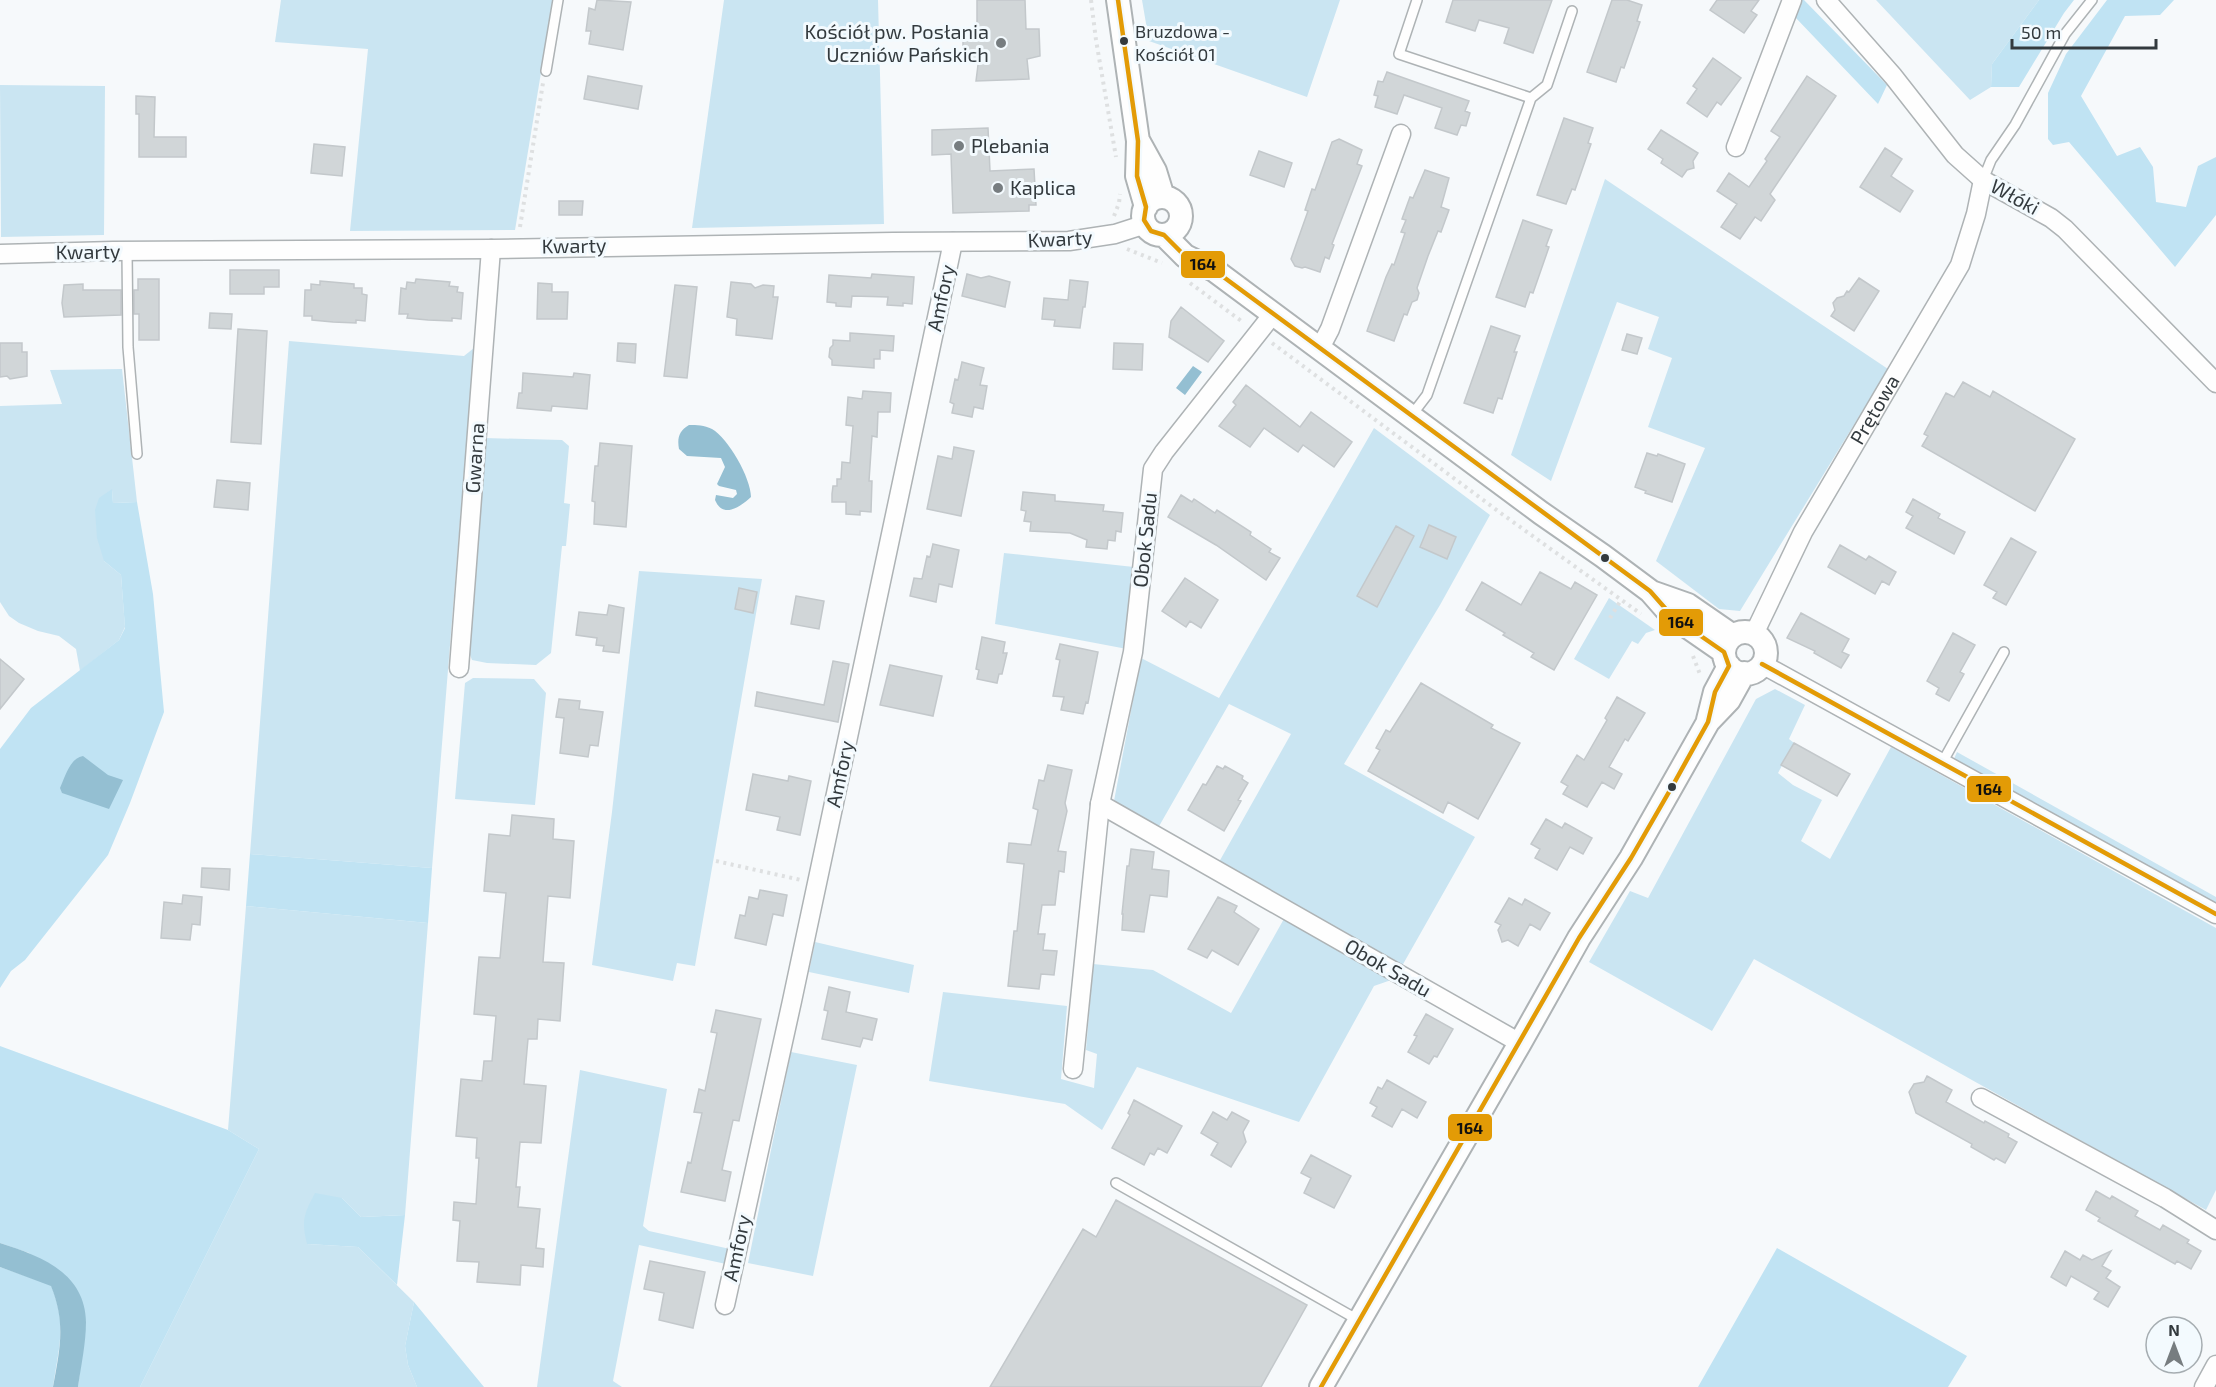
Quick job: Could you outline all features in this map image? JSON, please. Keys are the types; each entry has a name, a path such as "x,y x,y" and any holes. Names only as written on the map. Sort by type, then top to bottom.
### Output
{"street":[{"path":"1118,0 1138,141 1155,171 1159,217 1185,256 1214,270 1650,591 1672,616 2216,914"},
{"path":"1736,147 1792,0"},
{"name":"Włóki","path":"1826,0 1893,76 1955,155 1983,180 2051,218 2065,229 2216,383"},
{"path":"1320,348 1330,329 1401,134"},
{"name":"Prętowa","path":"1321,1387 1579,938 1631,858 1708,722 1729,700 1741,654 1803,532 1960,265 1976,214 1983,180"},
{"name":"Kwarty","path":"0,254 1069,241 1115,234 1159,217"},
{"name":"Amfory","path":"725,1305 953,242"},
{"name":"Gwarna","path":"459,668 491,249"},
{"name":"Obok Sadu","path":"1073,1069 1100,804 1133,652 1153,469 1273,314"},
{"name":"Obok Sadu","path":"1100,804 1520,1043"},
{"path":"1981,1098 2165,1197 2216,1230"},
{"path":"2204,1387 2216,1365"}],"lane":[{"path":"546,71 558,0"},
{"path":"1417,0 1399,54 1531,98"},
{"path":"1983,180 1991,160 2015,124 2065,34 2092,0"},
{"path":"1412,416 1427,395 1531,98 1547,85 1572,11"},
{"path":"127,251 128,347 137,454"},
{"path":"1942,763 2004,652"},
{"path":"1116,1184 1360,1321"}],"path":[{"path":"1091,0 1116,161"},
{"path":"520,227 546,71"},
{"path":"1112,220 1119,204 1121,187"},
{"path":"1118,245 1164,264"},
{"path":"1181,277 1646,617"},
{"path":"1610,618 1621,600"},
{"path":"1688,649 1702,680"},
{"path":"717,861 817,883"}],"shaded area":[{"path":"281,0 553,0 515,230 350,231 368,49 275,42"},
{"path":"724,0 878,0 884,224 692,228"},
{"path":"1142,0 1340,0 1307,97 1149,41"},
{"path":"1801,0 1804,0 1887,85 1878,104 1795,17"},
{"path":"1876,0 2039,0 1992,64 1991,87 1970,100"},
{"path":"2039,0 2074,0 2019,87 1991,87 1992,64"},
{"path":"2107,0 2174,0 2160,15 2125,16 2081,96 2117,156 2140,147 2153,167 2156,202 2186,207 2198,166 2216,157 2216,215 2175,267 2069,142 2053,145 2048,139 2048,93 2066,54"},
{"path":"0,85 105,86 104,235 1,237"},
{"path":"1605,179 1888,369 1740,611 1719,609 1656,561 1705,448 1648,427 1672,358 1648,349 1659,317 1617,302 1551,481 1511,455"},
{"path":"289,341 464,356 474,348 432,868 250,854"},
{"path":"1193,366 1202,372 1185,395 1176,388"},
{"path":"122,369 137,502 113,503 112,490 104,561 121,575 125,627 119,640 80,671 76,649 59,636 19,623 9,616 0,602 0,406 62,404 50,370"},
{"path":"689,425 712,429 731,449 743,470 750,489 751,497 742,504 727,510 718,506 715,500 716,495 733,498 737,494 736,490 717,484 725,467 721,458 687,456 679,449 680,435"},
{"path":"1374,428 1490,515 1440,605 1344,764 1475,837 1402,966 1219,862 1291,734 1229,704 1158,828 1114,801 1141,658 1219,698"},
{"path":"484,438 562,440 569,446 564,503 570,504 566,546 562,546 551,653 536,665 487,663 472,660 467,647"},
{"path":"112,489 113,503 137,502 153,594 164,712 108,855 25,960 11,971 0,988 0,749 31,708 119,640 125,628 121,575 104,561 97,538 95,510 99,498"},
{"path":"1004,553 1134,567 1127,649 995,624"},
{"path":"639,571 762,579 695,966 677,963 673,981 592,965"},
{"path":"1609,598 1655,630 1646,633 1638,644 1632,641 1609,679 1574,659"},
{"path":"473,678 534,679 546,693 535,805 455,799 465,683"},
{"path":"1775,689 1805,705 1789,739 1794,743 1778,773 1793,785 1822,800 1801,841 1830,859 1891,747 2216,928 2216,1190 2206,1210 1754,959 1712,1031 1589,962 1630,891 1648,898 1756,699"},
{"path":"1957,752 2216,897 2216,907 1953,761"},
{"path":"83,756 108,775 123,780 109,809 62,793 60,788 68,769 78,757"},
{"path":"250,854 432,868 428,923 246,906"},
{"path":"246,906 428,923 405,1215 361,1217 342,1198 307,1244 358,1247 414,1302 405,1346 408,1365 417,1387 140,1387 259,1149 228,1130"},
{"path":"1285,917 1394,979 1374,986 1299,1122 1137,1067 1102,1130 1065,1104 929,1081 943,992 1067,1006 1061,1079 1094,1088 1097,1054 1086,1050 1093,964 1153,970 1231,1013"},
{"path":"815,942 914,965 909,993 809,972"},
{"path":"0,1046 228,1130 259,1149 140,1387 78,1387 86,1321 29,1253 0,1243"},
{"path":"791,1052 857,1065 813,1276 748,1263"},
{"path":"580,1070 667,1089 643,1226 649,1231 730,1249 726,1264 639,1245 613,1381 622,1387 537,1387"},
{"path":"315,1193 342,1198 361,1217 405,1215 397,1285 358,1247 307,1244 304,1229 305,1217"},
{"path":"0,1243 45,1261 69,1278 78,1290 84,1305 86,1322 78,1387 53,1387 60,1324 56,1299 51,1286 0,1267"},
{"path":"1777,1248 1967,1356 1948,1387 1698,1387"},
{"path":"0,1267 51,1285 60,1324 53,1387 0,1387"},
{"path":"414,1302 484,1387 417,1387 408,1365 405,1346"}],"building":[{"path":"597,0 631,2 623,50 589,44 591,31 586,31 589,8 595,10"},
{"name":"Kościół pw. Posłania Uczniów Pańskich","path":"977,0 1025,0 1026,29 1039,29 1040,56 1027,59 1029,79 976,81 979,57 963,57 963,31 977,29"},
{"path":"1453,0 1552,0 1533,53 1504,43 1509,28 1479,20 1475,31 1446,22"},
{"path":"1612,0 1627,0 1642,5 1637,21 1640,22 1624,68 1621,67 1616,82 1587,72"},
{"path":"1717,0 1759,0 1751,11 1757,15 1744,33 1710,10"},
{"path":"1713,58 1741,78 1721,105 1717,102 1707,117 1687,103 1697,89 1693,86"},
{"path":"1387,72 1469,101 1465,111 1470,113 1466,126 1461,125 1457,135 1435,128 1442,108 1404,95 1397,114 1375,107 1378,96 1374,95 1378,81 1383,82"},
{"path":"588,76 642,86 638,109 584,99"},
{"path":"1807,76 1836,96 1770,194 1775,200 1761,221 1755,217 1740,239 1721,227 1737,204 1717,191 1729,173 1749,187 1780,137 1771,131"},
{"path":"136,96 155,97 154,137 186,137 186,157 139,157 139,114 136,114"},
{"path":"1564,118 1593,128 1588,143 1591,144 1575,190 1572,189 1566,204 1537,195"},
{"path":"988,128 990,171 1034,169 1036,205 1029,205 1029,211 953,213 951,154 932,155 932,130"},
{"path":"1661,130 1698,153 1693,161 1694,168 1687,170 1682,177 1661,163 1663,159 1648,149"},
{"path":"1339,139 1362,150 1357,164 1362,166 1332,244 1334,245 1329,259 1325,257 1320,272 1295,266 1291,259 1308,211 1305,210 1312,189 1315,190 1332,142"},
{"path":"314,144 345,147 342,176 311,173"},
{"path":"1885,148 1902,159 1891,176 1913,191 1900,212 1860,187"},
{"path":"1259,151 1292,163 1284,187 1250,175"},
{"path":"1425,170 1449,178 1441,207 1449,210 1441,232 1438,231 1428,256 1417,288 1419,293 1417,300 1412,302 1407,315 1404,314 1394,341 1367,331 1386,277 1392,264 1394,265 1405,233 1401,232 1406,220 1402,219 1410,197 1413,198"},
{"path":"559,201 583,201 582,215 559,215"},
{"path":"1523,220 1552,230 1546,246 1549,247 1533,293 1530,292 1525,307 1496,297"},
{"path":"230,270 279,270 279,287 264,287 264,294 230,294"},
{"path":"872,274 914,277 912,304 887,305 888,297 852,296 851,307 836,306 836,303 827,302 829,275 871,278"},
{"path":"967,274 981,278 989,276 1010,282 1005,307 962,296"},
{"path":"1859,278 1879,291 1854,331 1831,316 1835,310 1833,303 1837,298 1844,296 1847,291 1849,292"},
{"path":"138,279 159,279 159,340 139,340 139,314 134,314 134,290 138,290"},
{"path":"416,279 450,282 449,286 458,287 457,292 463,293 461,319 428,320 407,318 408,314 399,314 401,288 406,289 407,282 415,283"},
{"path":"1070,280 1088,282 1080,328 1054,326 1055,320 1042,319 1044,298 1068,300"},
{"path":"320,281 354,284 354,288 362,288 362,294 367,295 365,321 333,322 312,320 312,316 304,316 305,290 311,290 311,284 320,285"},
{"path":"731,282 751,284 755,288 763,285 774,286 773,297 778,297 772,339 736,335 737,319 727,317"},
{"path":"538,283 552,284 552,292 568,292 567,319 537,319"},
{"path":"83,284 83,290 121,290 121,315 64,317 62,303 64,285"},
{"path":"675,285 697,287 687,378 664,376"},
{"path":"1181,307 1224,341 1208,362 1169,337 1171,321"},
{"path":"210,313 232,314 231,329 209,328"},
{"path":"1491,326 1520,336 1502,399 1498,398 1493,413 1464,403"},
{"path":"238,329 267,331 261,444 231,442"},
{"path":"850,333 894,336 893,351 880,350 880,359 874,359 874,368 832,365 829,357 833,340 850,341"},
{"path":"1627,334 1642,338 1637,354 1622,350"},
{"path":"0,343 22,343 22,352 27,352 27,376 10,379 7,376 0,377"},
{"path":"618,343 636,344 635,363 617,361"},
{"path":"1114,343 1143,344 1142,370 1113,369"},
{"path":"962,362 984,368 980,385 987,386 983,409 974,407 972,417 952,413 954,404 950,402 955,379 958,380"},
{"path":"523,373 573,377 574,373 590,375 587,409 552,406 551,411 517,408 519,393 522,393"},
{"path":"1963,382 1990,397 1993,391 2075,439 2035,511 1922,446 1928,436 1924,434 1946,393 1954,397"},
{"path":"1246,385 1300,427 1311,412 1352,442 1334,467 1303,445 1298,452 1264,428 1250,447 1219,426 1236,405 1233,402"},
{"path":"863,391 891,393 890,412 878,412 877,437 872,436 869,481 872,481 871,512 860,511 860,515 846,514 846,502 832,502 833,486 837,486 837,479 841,479 842,462 850,463 853,426 846,425 848,397 862,399"},
{"path":"600,443 632,446 626,527 594,524 595,502 592,501 595,466 598,466"},
{"path":"954,447 974,451 961,516 927,509 938,456 952,459"},
{"path":"1647,453 1657,456 1658,454 1685,464 1672,502 1645,493 1646,491 1635,487"},
{"path":"217,480 250,483 248,510 214,507"},
{"path":"1023,492 1055,495 1055,501 1104,505 1103,511 1123,513 1121,532 1116,531 1115,541 1108,540 1107,549 1086,547 1087,540 1070,533 1030,531 1031,522 1024,521 1026,511 1021,510"},
{"path":"1181,495 1192,502 1194,499 1215,513 1217,510 1251,532 1250,535 1271,549 1269,552 1280,558 1266,580 1216,545 1168,517"},
{"path":"1913,499 1940,514 1938,518 1965,532 1954,554 1906,528 1913,516 1906,512"},
{"path":"1429,525 1456,537 1447,559 1420,547"},
{"path":"1396,526 1414,536 1377,607 1357,596"},
{"path":"2011,538 2036,552 2006,605 1993,598 1997,592 1984,585"},
{"path":"933,544 959,550 952,587 939,584 936,602 910,596 914,578 922,579 927,556 930,557"},
{"path":"1840,545 1866,560 1869,556 1896,572 1889,585 1882,581 1875,594 1828,567"},
{"path":"1540,572 1571,589 1575,582 1597,595 1554,670 1531,657 1534,653 1503,635 1505,633 1466,610 1482,582 1521,605"},
{"path":"1185,578 1218,600 1201,628 1190,621 1186,627 1162,611"},
{"path":"739,588 757,592 753,613 735,609"},
{"path":"796,596 824,601 819,629 791,624"},
{"path":"609,605 624,608 619,653 603,651 604,646 596,645 597,638 576,635 579,612 607,615"},
{"path":"1801,613 1849,639 1842,652 1849,655 1841,668 1814,653 1815,651 1787,638"},
{"path":"1953,633 1975,645 1960,672 1964,674 1949,701 1936,694 1939,688 1927,681"},
{"path":"982,637 1005,642 1003,653 1007,653 1002,674 999,674 997,683 977,679 979,670 976,669"},
{"path":"1060,644 1098,652 1088,703 1086,702 1083,714 1061,710 1064,697 1053,696 1060,660 1056,659"},
{"path":"0,659 24,679 0,709"},
{"path":"833,661 849,664 838,722 755,706 757,692 824,705"},
{"path":"890,665 942,676 933,716 880,705"},
{"path":"1421,683 1493,725 1491,728 1520,743 1478,819 1448,802 1443,813 1368,771 1380,750 1376,748 1386,730 1390,732"},
{"path":"1617,697 1645,713 1628,741 1625,739 1609,767 1622,774 1614,789 1602,782 1587,807 1563,794 1568,786 1561,782 1577,755 1584,760 1607,720 1605,718"},
{"path":"559,699 580,701 579,709 603,712 598,746 590,745 588,757 560,753 564,718 556,717"},
{"path":"1794,743 1850,774 1837,796 1781,765"},
{"path":"1048,765 1072,770 1065,803 1067,811 1058,851 1066,852 1064,872 1059,871 1055,905 1042,905 1038,934 1045,934 1043,950 1057,951 1054,975 1041,974 1039,989 1008,986 1024,864 1007,862 1009,843 1031,845 1038,810 1033,808 1039,780 1044,781"},
{"path":"1217,766 1223,769 1225,766 1243,776 1242,779 1248,783 1224,831 1188,810"},
{"path":"753,774 788,781 789,776 811,781 800,835 777,830 780,817 746,810"},
{"path":"512,815 554,819 553,839 574,841 570,898 548,896 543,962 564,963 560,1021 538,1019 537,1039 528,1039 524,1084 546,1086 541,1143 520,1142 516,1187 520,1187 518,1207 540,1209 536,1248 544,1249 543,1267 521,1265 520,1285 477,1282 479,1262 457,1261 460,1221 453,1220 454,1202 476,1204 479,1158 476,1158 477,1138 456,1136 461,1079 482,1081 484,1061 492,1061 496,1016 474,1014 479,957 500,958 506,893 484,891 489,834 510,836"},
{"path":"1546,819 1562,828 1565,823 1592,838 1583,854 1570,847 1557,870 1535,858 1540,849 1531,844"},
{"path":"1131,849 1154,852 1152,869 1169,871 1167,897 1150,895 1144,932 1122,930 1127,866 1129,866"},
{"path":"202,868 230,869 229,890 201,887"},
{"path":"760,890 787,895 783,916 773,914 766,945 735,938 740,915 745,916 749,897 758,899"},
{"path":"183,895 202,897 200,925 192,924 190,940 161,938 164,902 182,904"},
{"path":"1218,897 1237,906 1234,912 1259,929 1238,965 1212,950 1207,958 1188,949"},
{"path":"1509,898 1522,905 1525,899 1550,913 1540,930 1530,924 1518,946 1508,940 1502,942 1498,930 1501,925 1495,922"},
{"path":"829,987 850,992 846,1012 877,1019 872,1040 863,1038 860,1047 822,1039 828,1011 824,1010"},
{"path":"716,1010 761,1019 739,1121 733,1120 722,1170 731,1172 725,1201 681,1192 688,1162 691,1163 702,1113 694,1112 699,1089 705,1091 717,1033 711,1032"},
{"path":"1426,1014 1453,1029 1437,1057 1434,1056 1429,1064 1408,1052 1417,1036 1414,1035"},
{"path":"1927,1076 1952,1090 1946,1102 2009,1134 2008,1137 2017,1142 2005,1163 1996,1158 1994,1160 1971,1147 1972,1144 1916,1113 1909,1092 1914,1084 1924,1082"},
{"path":"1387,1080 1426,1102 1417,1118 1402,1109 1392,1127 1372,1116 1377,1107 1370,1103 1378,1087 1382,1089"},
{"path":"1134,1100 1182,1126 1167,1153 1158,1148 1154,1155 1150,1153 1144,1165 1112,1148 1130,1115 1128,1113"},
{"path":"1213,1112 1227,1120 1232,1112 1249,1121 1243,1132 1246,1142 1231,1167 1211,1155 1218,1143 1201,1133"},
{"path":"1311,1155 1351,1176 1334,1208 1304,1193 1311,1178 1301,1173"},
{"path":"2096,1191 2110,1199 2112,1196 2138,1211 2135,1216 2160,1230 2163,1225 2189,1240 2187,1243 2201,1251 2191,1269 2177,1261 2175,1264 2098,1221 2100,1218 2086,1210"},
{"path":"1116,1200 1307,1305 1261,1387 990,1387 1083,1229 1096,1237"},
{"path":"2065,1251 2080,1260 2083,1255 2092,1260 2111,1251 2102,1266 2111,1271 2106,1278 2120,1287 2108,1307 2094,1299 2099,1292 2071,1276 2066,1286 2051,1277"},
{"path":"650,1261 705,1272 693,1328 659,1320 664,1293 644,1289"}],"transit line":[{"name":"164","path":"1118,0 1138,141 1137,176 1146,207 1144,220 1151,231 1164,235 1185,256 1214,270 1650,591 1672,616 1724,652 1729,666 1715,692 1708,722 1673,785 1631,858 1579,938 1321,1387"},
{"name":"164","path":"1762,664 2216,914"}],"place":[{"name":"Bruzdowa - Kościół 01","path":"1124,41"},
{"name":"Kościół pw. Posłania Uczniów Pańskich","path":"1001,43"},
{"name":"Plebania","path":"959,146"},
{"name":"Kaplica","path":"998,188"}]}
